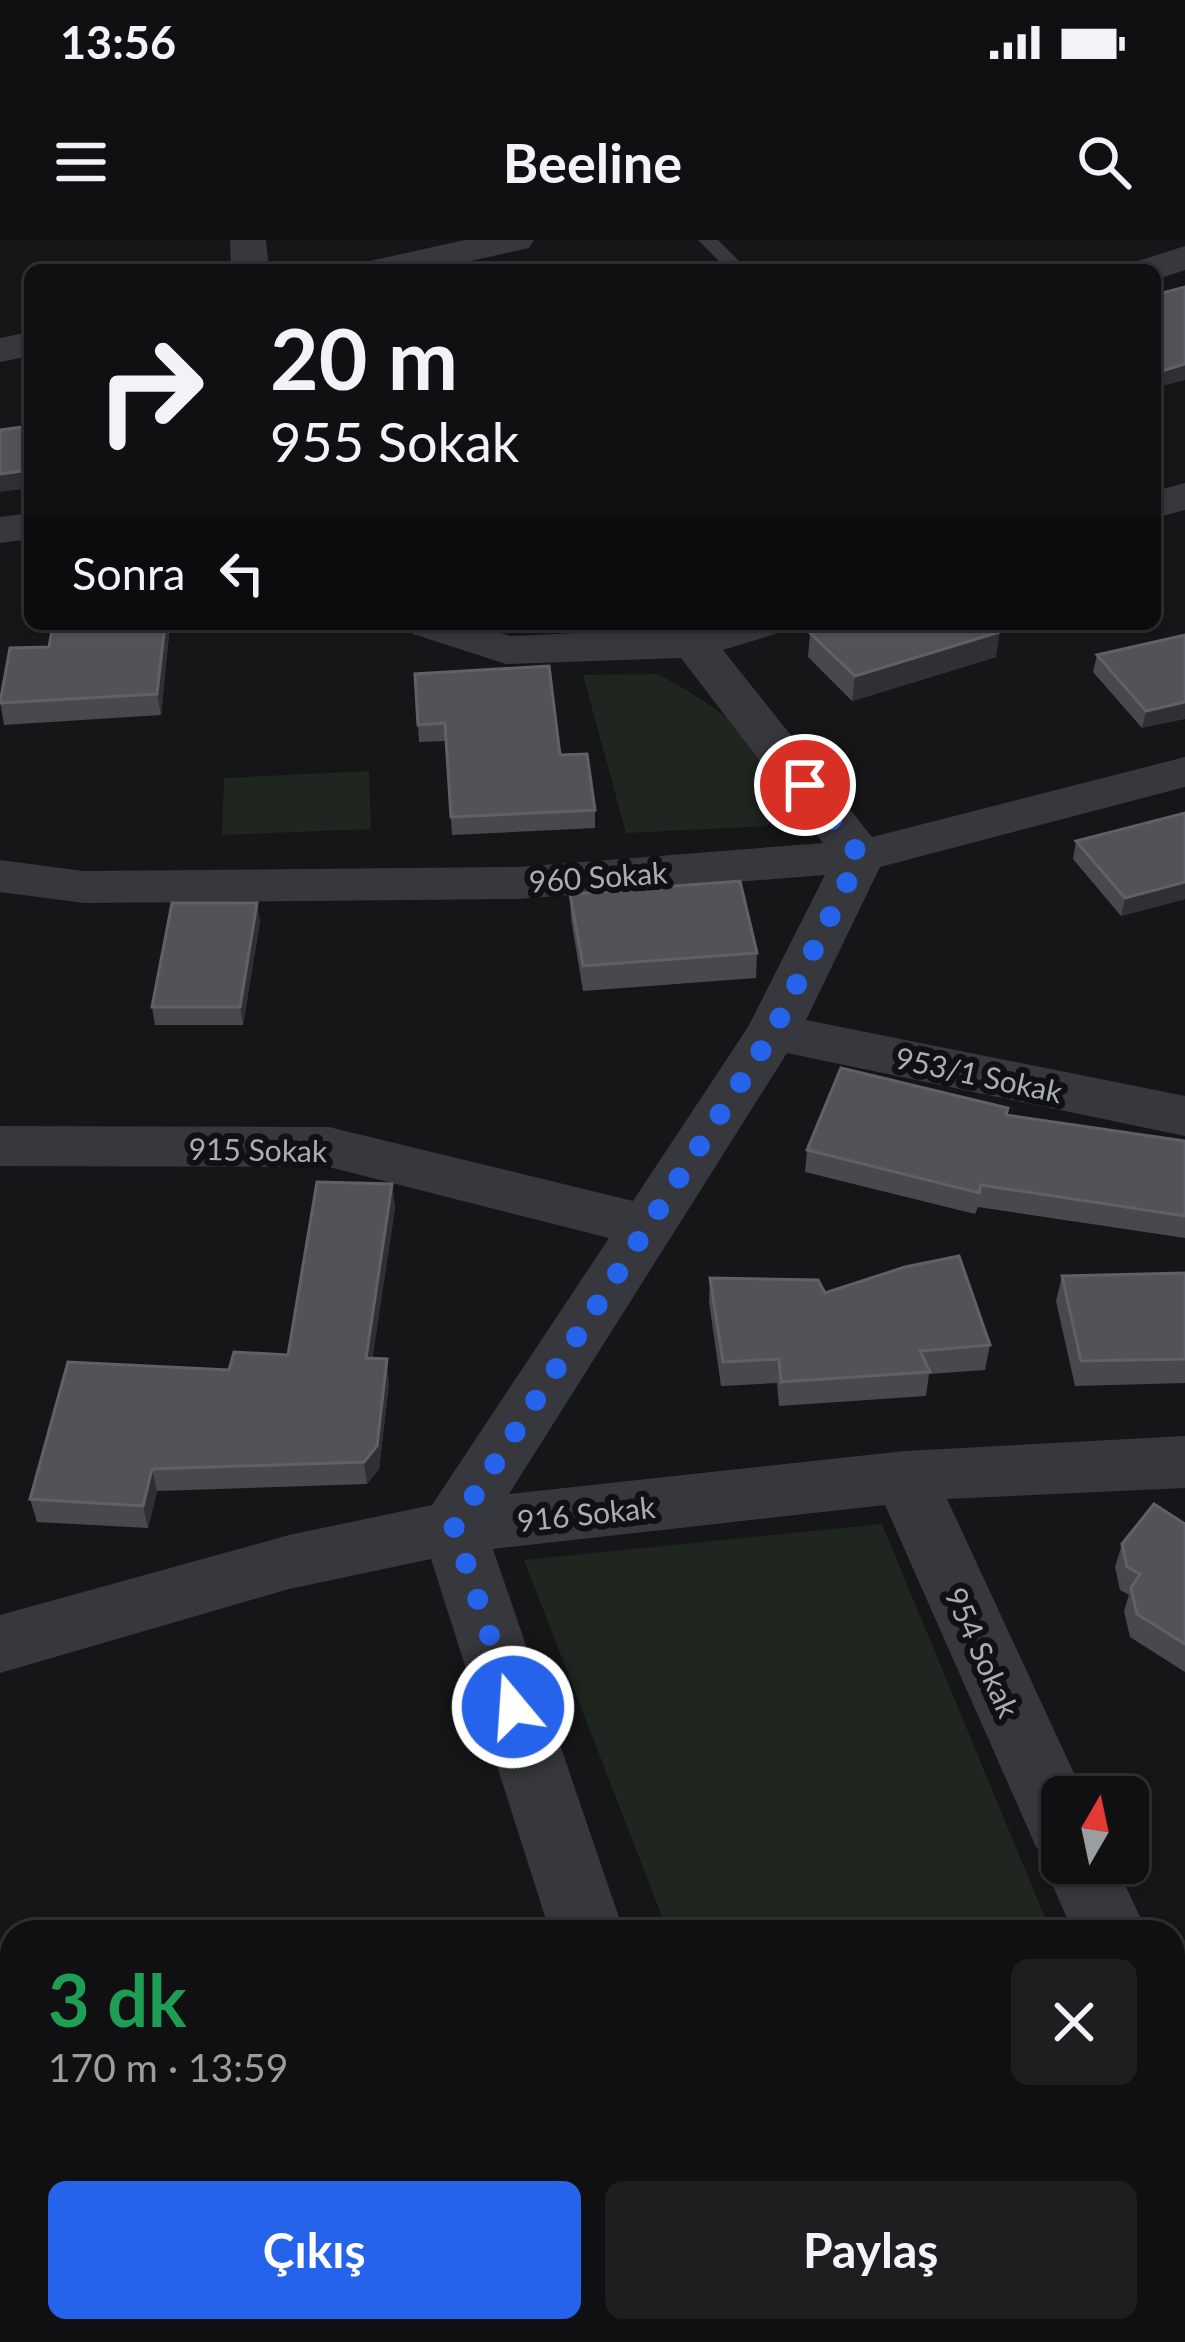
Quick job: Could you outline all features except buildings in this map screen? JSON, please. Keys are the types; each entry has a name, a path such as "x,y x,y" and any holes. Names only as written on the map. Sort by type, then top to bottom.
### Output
{"street":[{"path":"406,264 516,240"},
{"path":"447,630 506,650 694,644 740,630"},
{"path":"583,1920 454,1527 773,1032 860,856 694,644"},
{"name":"960 Sokak","path":"0,876 84,887 518,883 860,856 1185,772"},
{"name":"953/1 Sokak","path":"773,1032 1185,1116"},
{"name":"915 Sokak","path":"0,1146 328,1147 651,1227"},
{"name":"916 Sokak","path":"0,1644 289,1562 454,1527 905,1477 1185,1462"},
{"name":"954 Sokak","path":"905,1477 1041,1779"},
{"path":"1088,1884 1104,1920"}],"lane":[{"path":"707,240 733,264"}],"shaded area":[{"path":"657,674 714,708 766,760 778,800 768,826 626,833 583,675"},
{"path":"369,771 371,829 222,835 224,778"},
{"path":"882,1524 1046,1920 663,1920 524,1560"}],"route":[{"path":"513,1707 454,1527 773,1032 860,856 805,785"}]}
